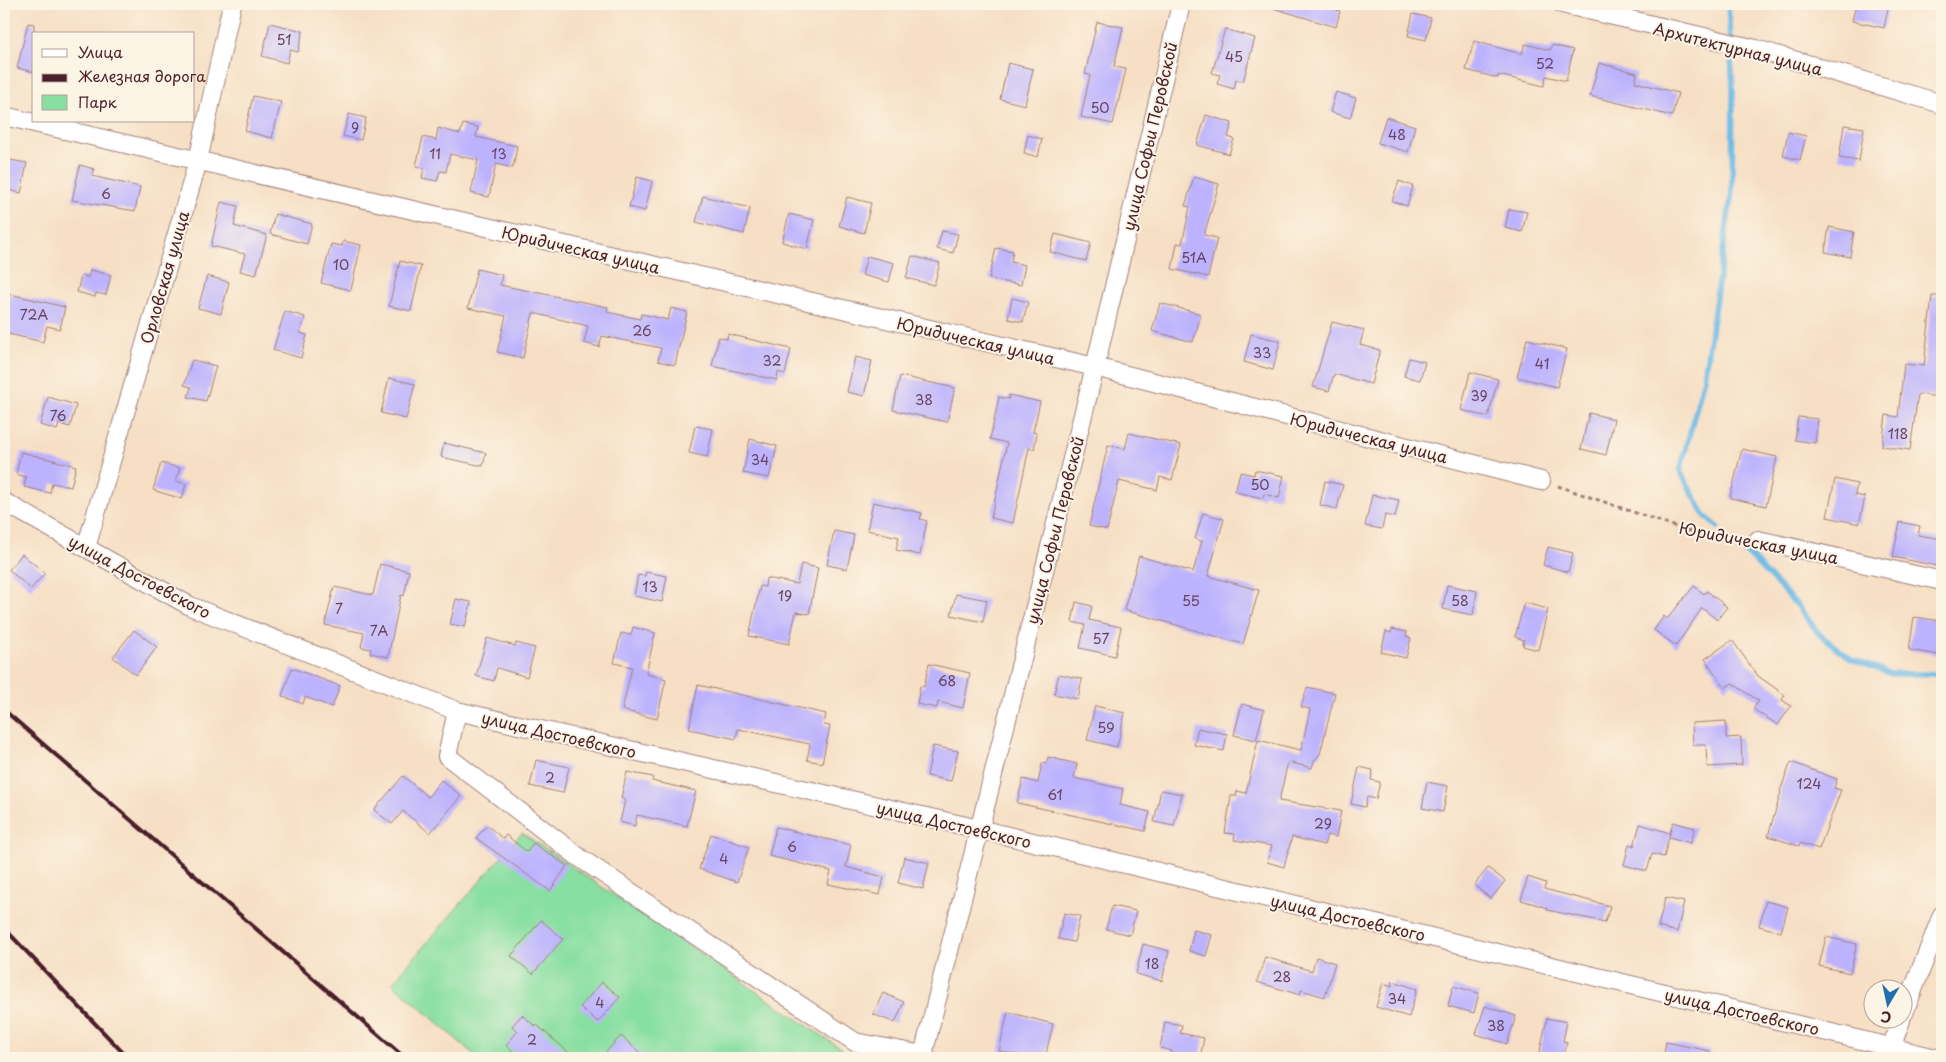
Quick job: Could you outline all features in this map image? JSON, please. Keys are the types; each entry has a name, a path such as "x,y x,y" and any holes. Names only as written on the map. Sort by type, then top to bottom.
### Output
{"street":[{"name":"Орловская улица","path":"86,548 198,161 232,4"},
{"name":"улица Софьи Перовской","path":"925,1057 979,829 1095,367 1181,4"},
{"name":"Архитектурная улица","path":"1562,4 1756,49 1942,104"},
{"name":"Юридическая улица","path":"4,116 1095,367 1541,481"},
{"name":"улица Достоевского","path":"4,502 190,606 457,711 979,829 1889,1052 1936,1058"},
{"name":"Юридическая улица","path":"1758,540 1942,581"},
{"path":"457,711 447,756 580,858 855,1042 925,1057"},
{"path":"1914,987 1942,915"},
{"path":"1889,1052 1897,1030"}],"path":[{"name":"Юридическая улица","path":"1541,481 1688,531 1758,540"}],"green space":[{"path":"522,833 855,1058 478,1058 392,983"}],"building":[{"path":"1274,4 1338,4 1336,10 1340,11 1336,27 1273,8"},
{"path":"1856,4 1889,4 1884,28 1852,21"},
{"path":"1413,14 1431,18 1426,40 1408,36"},
{"path":"1097,22 1123,27 1114,67 1126,69 1113,124 1081,117 1090,75 1085,74"},
{"path":"28,23 34,24 34,32 32,32 32,72 17,68"},
{"path":"270,23 303,31 298,52 290,50 287,63 262,56"},
{"path":"1225,29 1255,38 1243,82 1236,80 1234,89 1217,84 1220,75 1212,73"},
{"path":"1474,41 1522,54 1525,44 1550,50 1552,45 1573,50 1566,81 1546,76 1544,86 1498,75 1498,78 1466,70"},
{"path":"1008,63 1033,69 1025,105 1000,99"},
{"path":"1599,63 1637,73 1635,82 1678,93 1672,116 1590,96"},
{"path":"1336,92 1356,98 1350,118 1330,112"},
{"path":"253,96 281,102 272,138 245,131"},
{"path":"349,114 366,118 361,140 343,136"},
{"path":"1206,115 1232,123 1228,137 1234,139 1229,154 1197,145"},
{"path":"1386,117 1415,126 1408,152 1378,143"},
{"path":"463,124 478,127 476,137 517,146 513,168 496,164 489,197 471,193 478,160 450,154 446,172 440,171 437,181 422,178 424,168 416,166 423,137 436,140 438,128 460,134"},
{"path":"1844,125 1864,128 1859,161 1839,158"},
{"path":"1788,132 1806,136 1800,160 1783,156"},
{"path":"1028,135 1042,139 1038,157 1024,153"},
{"path":"4,159 27,163 21,193 4,189"},
{"path":"80,165 94,169 92,176 140,187 135,211 72,200"},
{"path":"637,177 652,181 645,211 629,207"},
{"path":"1194,177 1219,184 1204,235 1217,238 1208,277 1172,269 1177,243 1182,244 1190,207 1185,206"},
{"path":"1399,181 1413,186 1407,206 1392,201"},
{"path":"703,196 750,208 744,234 696,222"},
{"path":"847,197 871,203 864,233 839,226"},
{"path":"221,202 238,206 234,226 267,235 256,275 240,271 245,254 211,246"},
{"path":"1509,209 1527,212 1522,232 1505,228"},
{"path":"275,214 312,224 307,244 270,234"},
{"path":"789,214 814,220 807,249 782,242"},
{"path":"1829,227 1854,232 1850,257 1825,252"},
{"path":"942,231 958,234 953,253 937,249"},
{"path":"1055,234 1091,243 1086,261 1050,252"},
{"path":"343,241 361,245 351,290 321,283 331,244 342,246"},
{"path":"996,248 1013,251 1011,262 1025,265 1021,285 989,279"},
{"path":"867,256 894,263 889,282 862,275"},
{"path":"912,256 940,263 934,285 906,278"},
{"path":"400,261 421,266 411,311 389,306"},
{"path":"477,269 502,275 500,285 608,307 607,312 640,319 641,314 668,320 671,308 687,312 675,365 658,361 661,348 602,336 599,347 584,343 588,326 533,313 523,358 497,352 506,316 468,308"},
{"path":"90,270 111,275 106,295 96,293 95,297 77,292 81,276 88,277"},
{"path":"207,276 229,282 221,314 198,308"},
{"path":"10,294 65,307 60,329 47,326 43,342 4,333 4,320"},
{"path":"1932,296 1942,296 1942,365 1939,397 1918,394 1910,450 1882,446 1886,415 1898,417 1904,364 1924,366"},
{"path":"1012,298 1028,302 1023,322 1008,319"},
{"path":"1160,303 1201,314 1193,342 1152,331"},
{"path":"285,311 305,317 300,333 307,335 301,358 273,350"},
{"path":"1332,322 1364,330 1360,345 1380,350 1371,384 1334,374 1329,391 1313,387"},
{"path":"728,334 791,349 785,374 778,372 777,380 712,366 719,337 727,339"},
{"path":"1251,334 1280,341 1273,370 1244,362"},
{"path":"1527,339 1567,349 1557,387 1517,377"},
{"path":"855,357 872,361 864,396 847,392"},
{"path":"1409,358 1425,362 1420,380 1404,376"},
{"path":"192,360 216,366 206,401 188,397 191,387 184,385"},
{"path":"1470,372 1498,379 1488,417 1461,410"},
{"path":"900,376 955,388 947,422 893,410"},
{"path":"389,378 415,384 406,419 381,413"},
{"path":"1009,395 1040,402 1033,432 1037,433 1034,449 1029,448 1013,523 991,518 1007,443 990,439 999,397 1009,399"},
{"path":"48,397 76,405 70,427 59,424 57,430 40,425"},
{"path":"1589,413 1614,419 1606,455 1581,449"},
{"path":"1798,417 1818,419 1815,443 1795,440"},
{"path":"695,426 713,429 707,457 689,453"},
{"path":"1129,433 1181,445 1172,480 1160,477 1157,490 1119,481 1107,530 1089,526 1108,445 1125,449"},
{"path":"750,439 777,446 769,478 743,473"},
{"path":"444,443 486,453 483,466 441,457"},
{"path":"1742,449 1777,457 1766,506 1730,498"},
{"path":"21,452 76,466 71,487 52,483 50,493 24,487 26,477 16,474"},
{"path":"161,463 180,468 176,481 186,484 182,499 153,490"},
{"path":"1255,470 1284,476 1279,498 1264,494 1263,498 1235,492 1240,472 1254,475"},
{"path":"1835,479 1857,484 1855,495 1865,497 1859,524 1827,517"},
{"path":"1325,481 1343,485 1337,509 1320,505"},
{"path":"1372,495 1399,500 1395,517 1385,515 1382,529 1365,526"},
{"path":"873,502 922,513 920,519 927,521 920,555 896,550 899,537 867,530"},
{"path":"1203,513 1224,519 1208,576 1259,590 1243,644 1124,610 1139,556 1193,572 1202,541 1195,539"},
{"path":"1900,522 1920,526 1918,535 1942,539 1942,567 1893,557"},
{"path":"834,531 854,535 847,569 827,565"},
{"path":"1548,547 1573,553 1568,572 1543,565"},
{"path":"22,554 45,573 31,589 9,570"},
{"path":"380,564 409,571 404,596 401,595 388,657 370,653 371,649 361,647 364,633 325,625 334,587 373,595"},
{"path":"801,564 818,568 809,614 796,612 789,644 749,636 760,586 765,587 766,578 797,584"},
{"path":"646,572 667,576 662,602 634,596 638,575 645,576"},
{"path":"1447,585 1477,591 1473,615 1443,609"},
{"path":"1694,586 1704,594 1707,591 1727,607 1717,620 1702,608 1676,646 1654,630 1664,616 1667,619"},
{"path":"956,594 987,600 983,622 951,615"},
{"path":"456,599 471,602 465,627 450,624"},
{"path":"1076,602 1092,606 1089,620 1121,627 1115,656 1080,648 1085,625 1072,622"},
{"path":"1524,603 1548,609 1538,650 1523,646 1524,640 1515,637"},
{"path":"1914,617 1942,621 1939,655 1909,650"},
{"path":"633,627 655,633 646,674 666,679 657,719 622,710 632,667 614,663 621,633 631,635"},
{"path":"1392,629 1407,632 1406,636 1411,638 1406,658 1381,652 1386,631 1391,633"},
{"path":"134,630 157,647 136,675 113,657"},
{"path":"487,638 515,646 516,643 535,648 527,677 497,668 494,681 476,676"},
{"path":"1732,640 1758,676 1785,695 1782,700 1791,706 1778,725 1753,709 1759,701 1732,683 1725,688 1705,659"},
{"path":"929,664 970,673 963,708 938,702 937,708 917,704 920,686 924,687"},
{"path":"292,668 340,686 332,707 305,697 303,704 282,696"},
{"path":"1059,674 1082,679 1078,699 1054,694"},
{"path":"698,685 826,714 824,725 830,726 822,763 807,760 810,744 738,729 736,739 689,729"},
{"path":"1307,687 1335,693 1320,754 1314,761 1312,768 1288,762 1279,801 1341,811 1336,837 1327,835 1324,845 1292,837 1284,867 1267,862 1272,846 1234,840 1235,834 1225,833 1231,796 1236,796 1237,791 1246,793 1258,740 1301,750 1310,709 1301,707"},
{"path":"1242,704 1264,710 1256,740 1234,735"},
{"path":"1095,706 1125,713 1117,747 1087,740"},
{"path":"1726,721 1726,738 1741,737 1742,765 1707,767 1706,745 1693,745 1692,723"},
{"path":"1198,728 1227,734 1224,751 1194,745"},
{"path":"933,746 958,751 951,781 927,776"},
{"path":"1048,757 1077,764 1074,778 1123,789 1120,805 1150,812 1145,831 1017,803 1023,779 1038,783 1042,763 1046,764"},
{"path":"536,760 569,767 563,793 530,786"},
{"path":"1791,762 1837,779 1834,788 1841,790 1819,849 1800,843 1799,846 1768,836 1780,791"},
{"path":"1359,767 1373,770 1371,780 1380,782 1376,799 1367,797 1365,807 1351,804"},
{"path":"627,772 653,777 652,781 696,791 687,826 637,815 635,826 620,822 625,800 621,798"},
{"path":"403,776 428,797 441,780 461,796 430,833 403,811 392,824 374,810"},
{"path":"1427,782 1448,786 1443,812 1422,808"},
{"path":"1161,790 1182,794 1174,826 1154,822"},
{"path":"1673,822 1695,828 1691,843 1669,837 1664,857 1652,854 1647,871 1624,865 1629,844 1634,846 1640,824 1670,833"},
{"path":"487,825 503,839 506,835 527,852 533,843 567,866 550,891 476,838"},
{"path":"776,827 851,845 846,867 884,877 880,895 828,884 831,871 769,856"},
{"path":"711,834 749,847 737,882 699,869"},
{"path":"904,857 929,863 923,889 898,883"},
{"path":"1488,868 1505,881 1491,899 1474,885"},
{"path":"1528,877 1546,883 1544,889 1610,906 1605,922 1547,910 1548,908 1521,900"},
{"path":"1665,898 1684,902 1677,932 1658,927"},
{"path":"1766,901 1788,907 1781,932 1759,926"},
{"path":"1112,906 1136,911 1130,935 1106,929"},
{"path":"1064,913 1080,916 1074,942 1058,939"},
{"path":"541,920 563,939 533,974 511,956"},
{"path":"1194,930 1212,935 1206,956 1189,951"},
{"path":"1826,937 1857,944 1850,973 1819,966"},
{"path":"1143,944 1169,951 1162,981 1136,974"},
{"path":"1265,957 1312,971 1316,957 1335,963 1325,997 1301,990 1300,995 1257,982"},
{"path":"1393,981 1417,989 1409,1017 1376,1007 1383,983 1392,986"},
{"path":"602,982 620,997 598,1022 580,1007"},
{"path":"1453,986 1479,993 1474,1013 1448,1006"},
{"path":"883,993 904,1002 895,1023 873,1014"},
{"path":"1485,1006 1516,1016 1507,1044 1476,1034"},
{"path":"1008,1012 1053,1024 1045,1058 1028,1058 999,1051"},
{"path":"522,1015 535,1026 537,1025 575,1058 521,1058 506,1045 518,1031 512,1026"},
{"path":"1547,1018 1567,1022 1563,1041 1567,1042 1564,1058 1539,1056"},
{"path":"1165,1022 1182,1025 1180,1033 1204,1038 1200,1058 1171,1055 1172,1051 1160,1048"},
{"path":"621,1036 646,1058 600,1058"},
{"path":"1666,1042 1710,1051 1709,1058 1663,1058"}],"waterway":[{"path":"1718,527 1705,516 1680,471 1704,378 1732,191 1733,90 1728,4"},
{"path":"1739,545 1798,606 1819,634 1851,659 1891,674 1942,674"}],"railway":[{"path":"4,710 405,1058"},
{"path":"4,928 128,1058"}]}
